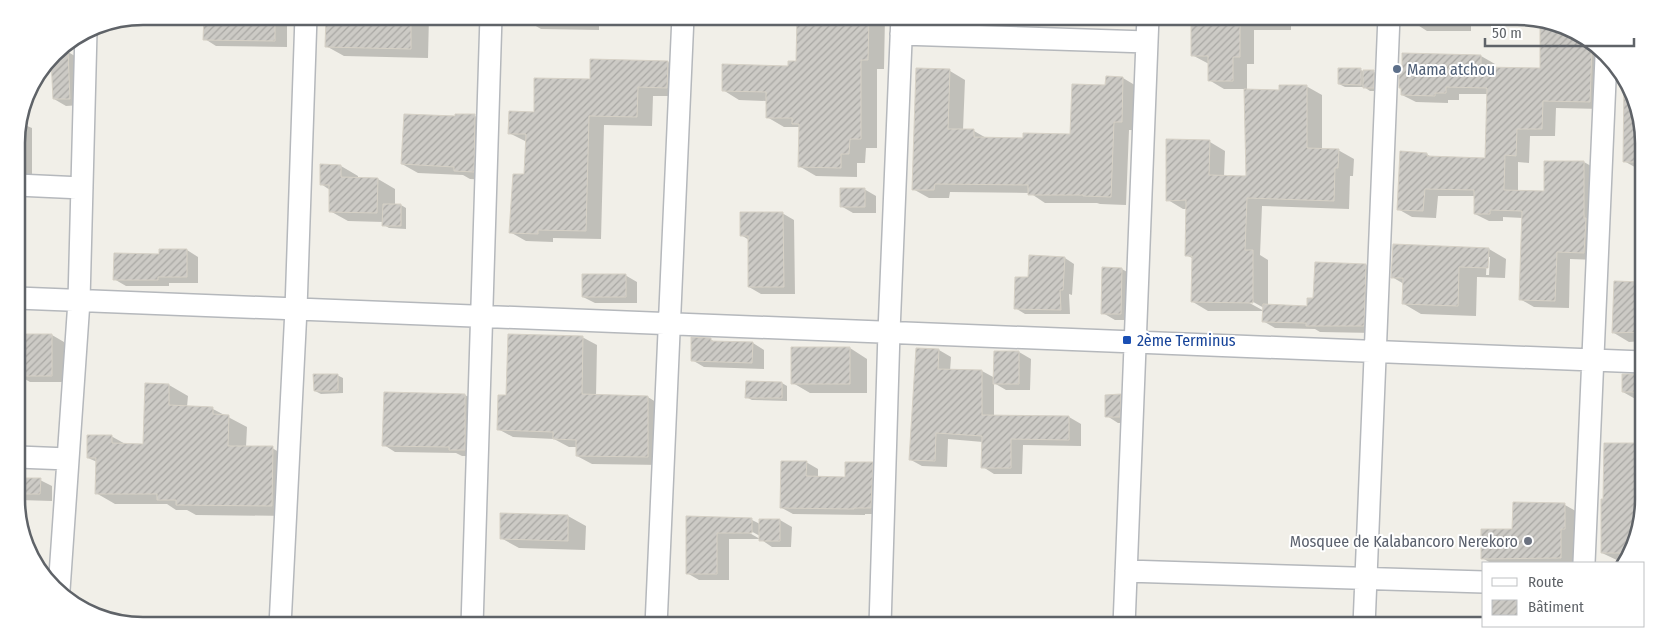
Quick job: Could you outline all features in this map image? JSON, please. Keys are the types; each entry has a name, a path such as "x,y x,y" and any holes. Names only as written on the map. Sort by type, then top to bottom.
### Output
{"street":[{"path":"280,617 296,309 306,25"},
{"path":"472,617 491,25"},
{"path":"656,617 682,25"},
{"path":"880,617 889,332 902,25 1147,42"},
{"path":"1124,617 1148,25"},
{"path":"1364,617 1389,25"},
{"path":"60,583 79,301 86,40"},
{"path":"1584,562 1606,66"},
{"path":"25,185 82,188"},
{"path":"25,298 1635,362"},
{"path":"25,457 68,459"},
{"path":"1126,571 1482,582"}],"building":[{"path":"204,25 275,25 275,41 203,40"},
{"path":"326,25 411,25 411,49 325,47"},
{"path":"797,25 869,25 868,60 861,60 861,139 850,139 849,154 841,154 841,168 798,167 799,124 792,124 792,118 766,118 766,92 722,91 722,64 788,66 788,61 796,61"},
{"path":"1191,25 1240,25 1240,57 1233,57 1233,81 1208,81 1208,56 1191,56"},
{"path":"1540,27 1569,37 1592,52 1590,102 1543,101 1542,129 1517,129 1516,156 1505,155 1504,190 1544,191 1544,161 1584,161 1584,218 1586,218 1584,253 1557,252 1555,301 1519,300 1522,211 1490,210 1490,214 1474,214 1474,190 1425,189 1423,211 1397,210 1400,151 1427,153 1427,156 1485,158 1487,88 1446,87 1446,93 1435,93 1435,96 1401,95 1399,70 1402,70 1402,53 1481,55 1481,67 1540,68"},
{"path":"68,51 70,99 53,99 51,68"},
{"path":"590,59 668,61 667,88 638,87 637,117 589,116 586,231 538,230 538,234 509,233 513,174 524,174 526,134 508,134 509,111 534,112 534,78 590,79"},
{"path":"916,68 950,69 948,129 974,129 974,137 1023,138 1023,133 1070,134 1072,84 1105,85 1106,76 1123,77 1122,122 1114,122 1111,197 1028,195 1028,185 935,184 934,190 912,190"},
{"path":"1338,68 1361,68 1361,85 1338,84"},
{"path":"1363,70 1374,70 1374,88 1363,88"},
{"path":"1279,85 1307,85 1307,148 1339,149 1338,168 1335,168 1334,201 1247,198 1245,250 1253,250 1253,303 1191,302 1192,256 1185,256 1186,200 1166,201 1166,139 1210,140 1209,175 1246,176 1244,89 1279,90"},
{"path":"1624,94 1634,128 1635,162 1623,162"},
{"path":"404,114 455,116 455,114 475,114 474,172 454,171 454,167 401,164"},
{"path":"320,164 341,165 341,177 378,178 377,213 329,212 329,185 320,185"},
{"path":"840,188 865,188 865,207 840,207"},
{"path":"383,204 401,204 401,226 382,226"},
{"path":"740,212 783,212 784,287 748,287 748,236 740,236"},
{"path":"1393,244 1489,248 1488,268 1459,267 1458,306 1402,304 1403,278 1391,278"},
{"path":"159,249 187,249 187,277 158,277 158,280 113,280 114,253 159,254"},
{"path":"1029,255 1065,257 1063,290 1060,290 1061,310 1014,309 1015,277 1028,277"},
{"path":"1315,262 1366,264 1364,326 1306,326 1306,323 1262,322 1263,304 1307,306 1307,298 1313,298"},
{"path":"1102,267 1122,268 1121,314 1101,314"},
{"path":"582,274 626,274 626,297 582,297"},
{"path":"1614,281 1635,282 1635,332 1612,333"},
{"path":"25,334 52,334 52,376 25,376"},
{"path":"508,334 583,336 582,394 648,396 648,457 576,456 576,440 553,439 553,432 497,430 498,395 506,395"},
{"path":"691,337 711,338 711,341 753,342 752,363 691,361"},
{"path":"791,347 850,347 850,384 791,384"},
{"path":"916,348 939,349 938,369 982,370 982,415 1069,416 1069,440 1011,439 1011,468 981,468 982,436 936,433 935,461 909,460"},
{"path":"994,351 1019,351 1019,384 993,384"},
{"path":"313,374 338,374 338,391 314,391"},
{"path":"1622,374 1635,374 1635,392 1622,392"},
{"path":"746,381 782,382 782,398 745,398"},
{"path":"145,383 169,384 169,405 213,407 213,414 229,415 228,446 273,446 272,506 176,505 176,500 157,500 157,494 95,494 96,458 87,458 87,435 112,435 112,443 143,444"},
{"path":"384,392 465,394 465,450 449,450 449,447 382,446"},
{"path":"1121,394 1120,417 1105,417 1105,395"},
{"path":"1604,443 1635,443 1635,506 1629,537 1622,553 1601,553 1601,499 1603,499"},
{"path":"781,461 807,461 806,476 845,477 845,462 873,462 871,508 780,508"},
{"path":"25,478 41,478 40,494 25,494"},
{"path":"1513,502 1565,503 1565,529 1561,529 1561,558 1481,559 1481,529 1512,529"},
{"path":"500,513 568,515 568,541 500,539"},
{"path":"686,516 752,518 752,533 717,533 717,574 686,574"},
{"path":"759,519 780,519 780,541 759,541"}],"place":[{"name":"Mama atchou","path":"1397,69"},
{"name":"2ème Terminus","path":"1127,340"},
{"name":"Mosquee de Kalabancoro Nerekoro","path":"1528,541"}]}
